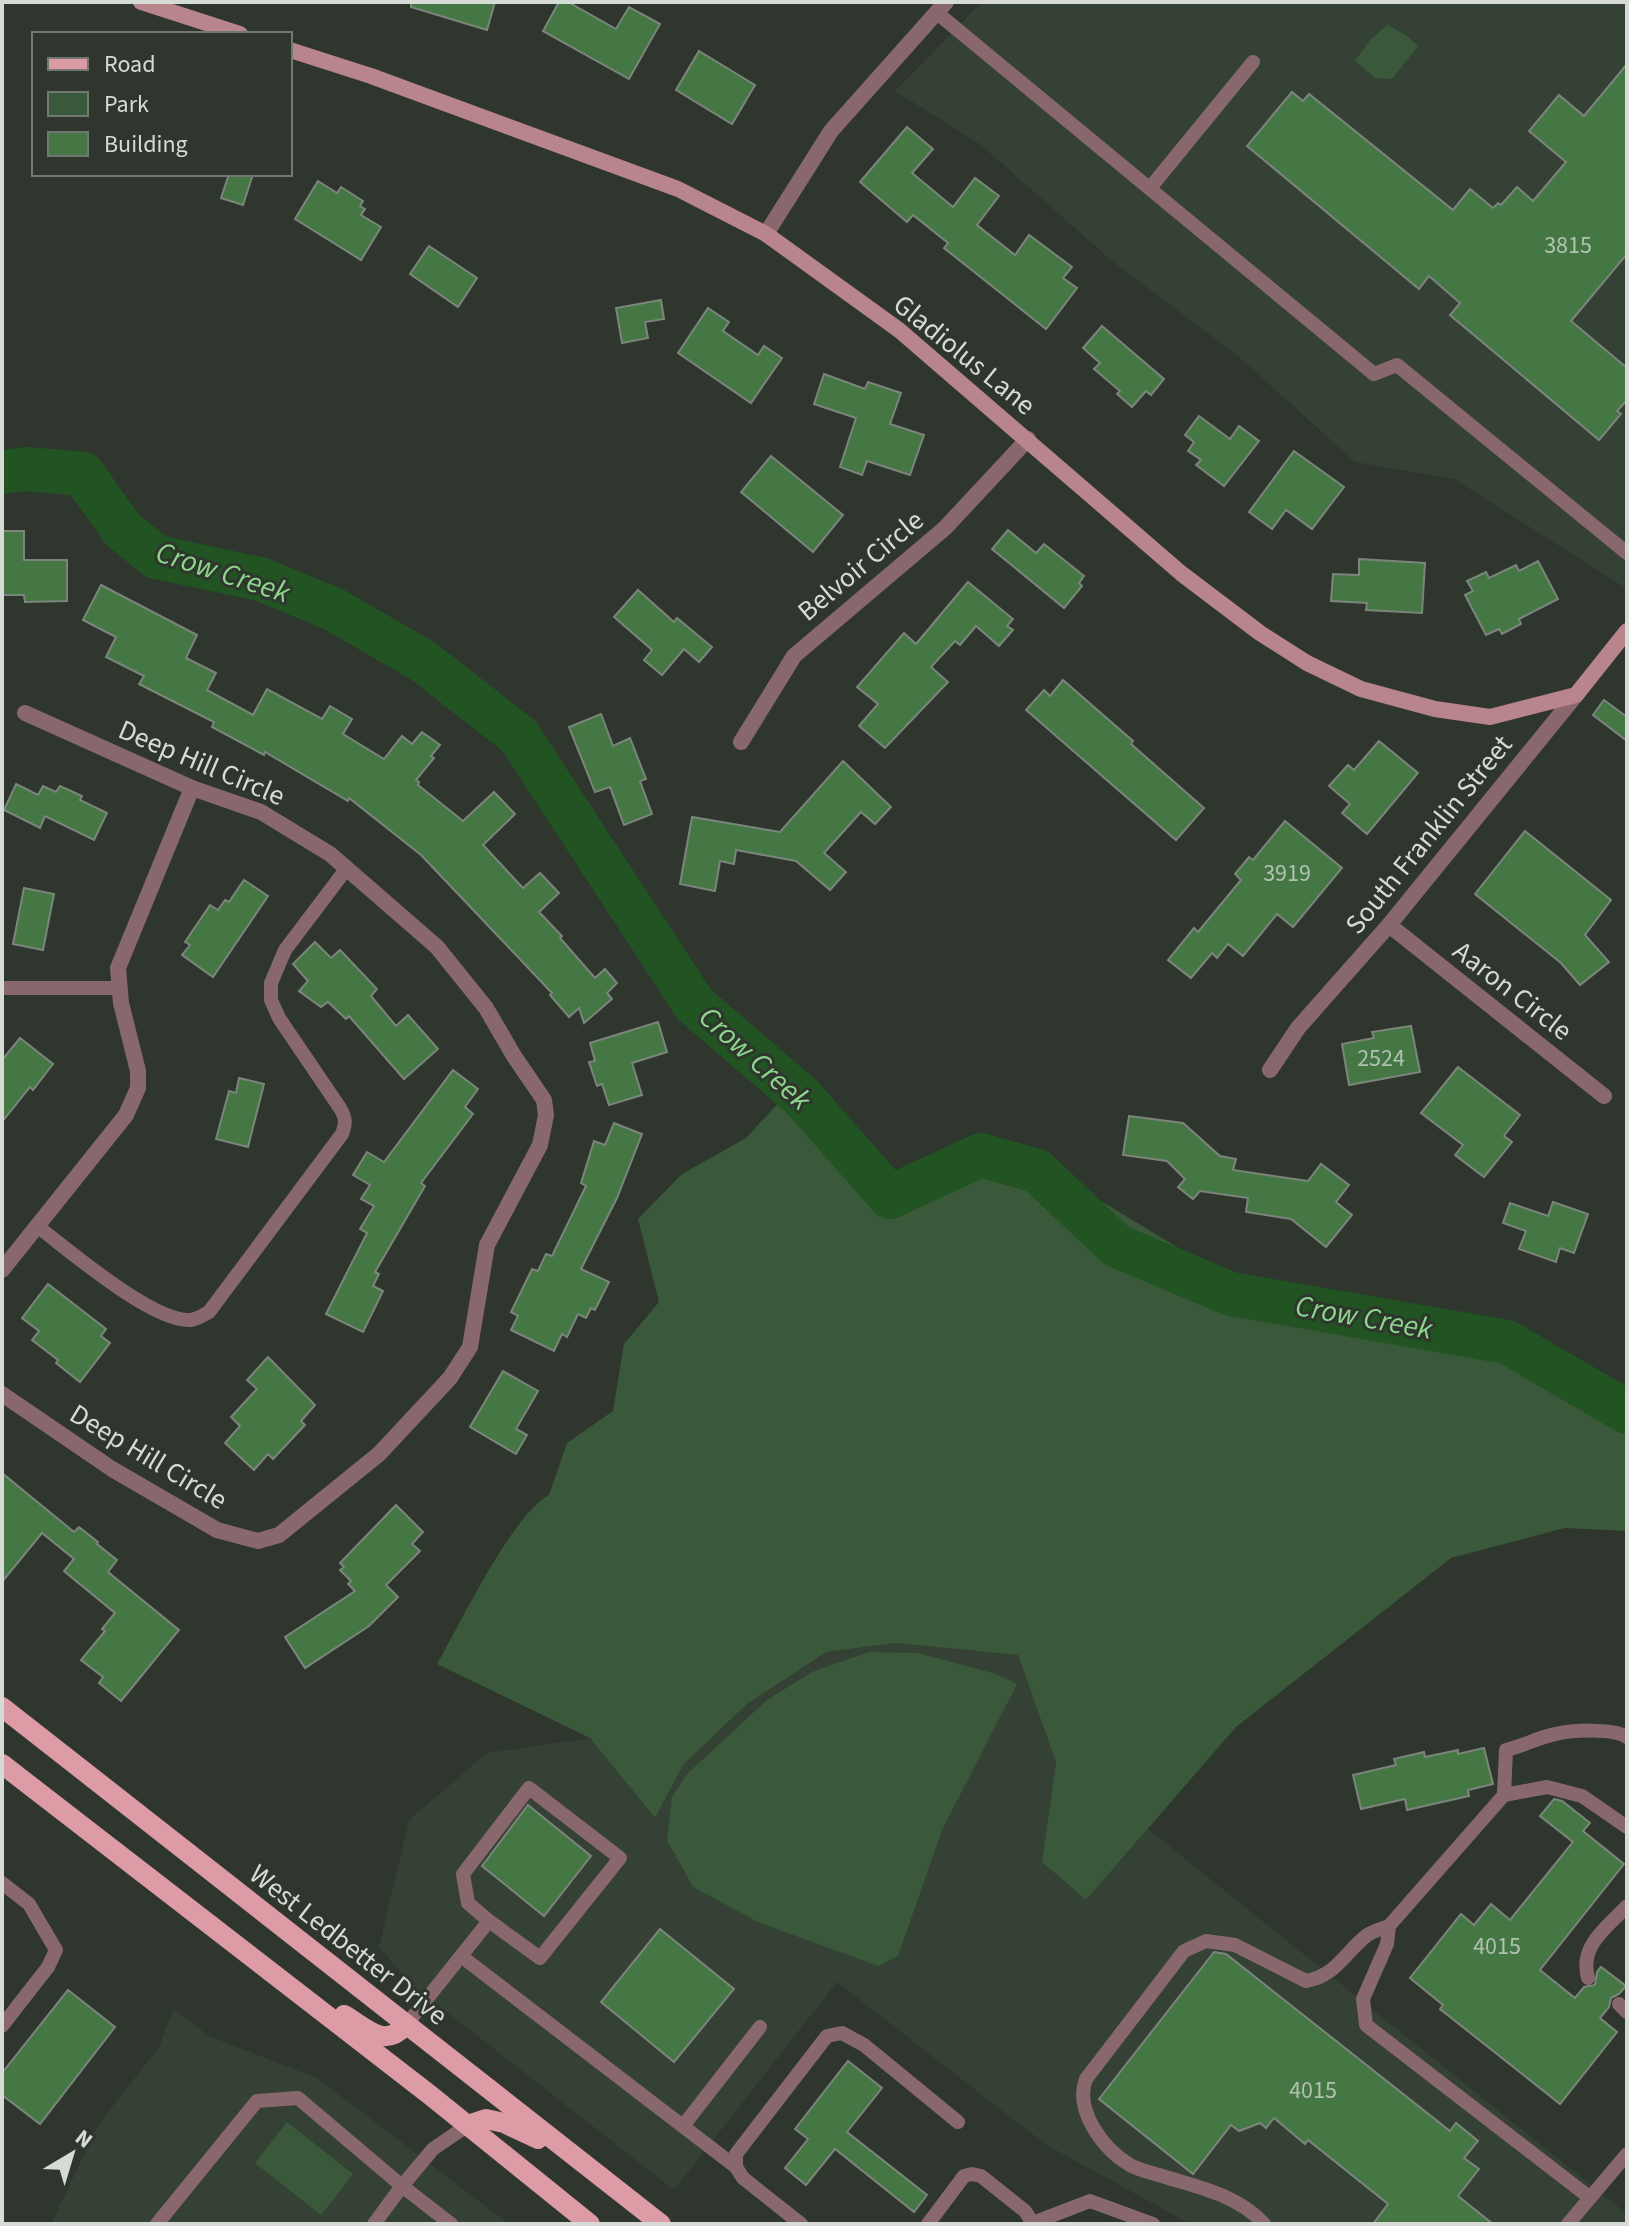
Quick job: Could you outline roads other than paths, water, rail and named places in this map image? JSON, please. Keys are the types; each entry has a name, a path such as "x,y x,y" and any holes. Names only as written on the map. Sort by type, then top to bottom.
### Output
{"main road":[{"name":"West Ledbetter Drive","path":"2,1707 661,2224"},
{"path":"2,1764 468,2125 590,2224"},
{"path":"281,1980 385,2038 395,2037 406,2025"},
{"path":"468,2125 486,2119 529,2133 622,2194"}],"street":[{"path":"141,2 234,32"},
{"path":"766,234 831,131 941,7"},
{"name":"Gladiolus Lane","path":"292,51 371,76 678,189 766,234 899,330 1182,574 1260,633 1307,663 1361,689 1435,709 1490,717 1576,695"},
{"name":"Belvoir Circle","path":"741,742 794,656 945,528 1028,439"},
{"name":"South Franklin Street","path":"1270,1070 1298,1028 1389,925 1627,631"},
{"name":"Deep Hill Circle","path":"2,1394 112,1469 217,1530 258,1541 279,1535 379,1454 450,1378 470,1347 487,1245 540,1145 546,1115 544,1100 486,1008 437,947 330,854 261,812 192,788 25,713"},
{"path":"2,1270 126,1115 138,1088 138,1071 118,968 192,788"},
{"name":"Aaron Circle","path":"1389,925 1604,1096"}],"lane":[{"path":"941,7 1150,188 1374,374 1397,365 1627,553"},
{"path":"1150,188 1253,62"},
{"path":"37,1226 126,1293 171,1316 190,1320 209,1312 346,1125 346,1117 279,1018 271,1000 271,983 285,950 347,868"},
{"path":"2,988 120,988"},
{"path":"1504,1795 1506,1750 1557,1734 1603,1731 1621,1733 1627,1737"},
{"path":"1264,2224 1255,2214 1230,2198 1130,2166 1089,2123 1081,2092 1086,2079 1184,1951 1206,1941 1235,1945 1306,1981 1318,1980 1339,1964 1367,1935 1389,1926 1504,1795 1547,1787 1582,1796 1627,1827"},
{"path":"529,1788 620,1858 540,1958 489,1921 468,1903 463,1874 529,1788"},
{"path":"2,1883 29,1904 56,1950 48,1967 2,2026"},
{"path":"1588,1978 1584,1965 1587,1950 1627,1906"},
{"path":"406,2025 489,1921"},
{"path":"1389,1926 1387,1944 1363,1999 1366,2025 1589,2197"},
{"path":"461,1956 736,2167 743,2178 801,2224"},
{"path":"683,2126 760,2027"},
{"path":"736,2167 736,2154 827,2036 842,2033 864,2045 958,2122"},
{"path":"157,2224 257,2101 298,2098 451,2224"},
{"path":"374,2224 433,2149 468,2125"},
{"path":"1568,2224 1627,2154"},
{"path":"928,2224 964,2176 972,2174 981,2176 1025,2211 1031,2223 1090,2201 1153,2224"}],"waterway":[{"name":"Crow Creek","path":"2,472 26,469 83,474 122,529 156,557 260,579 333,609 423,661 519,736 694,1004 802,1097 890,1197 981,1155 1037,1171 1117,1246 1231,1294 1507,1342 1627,1412"}]}
